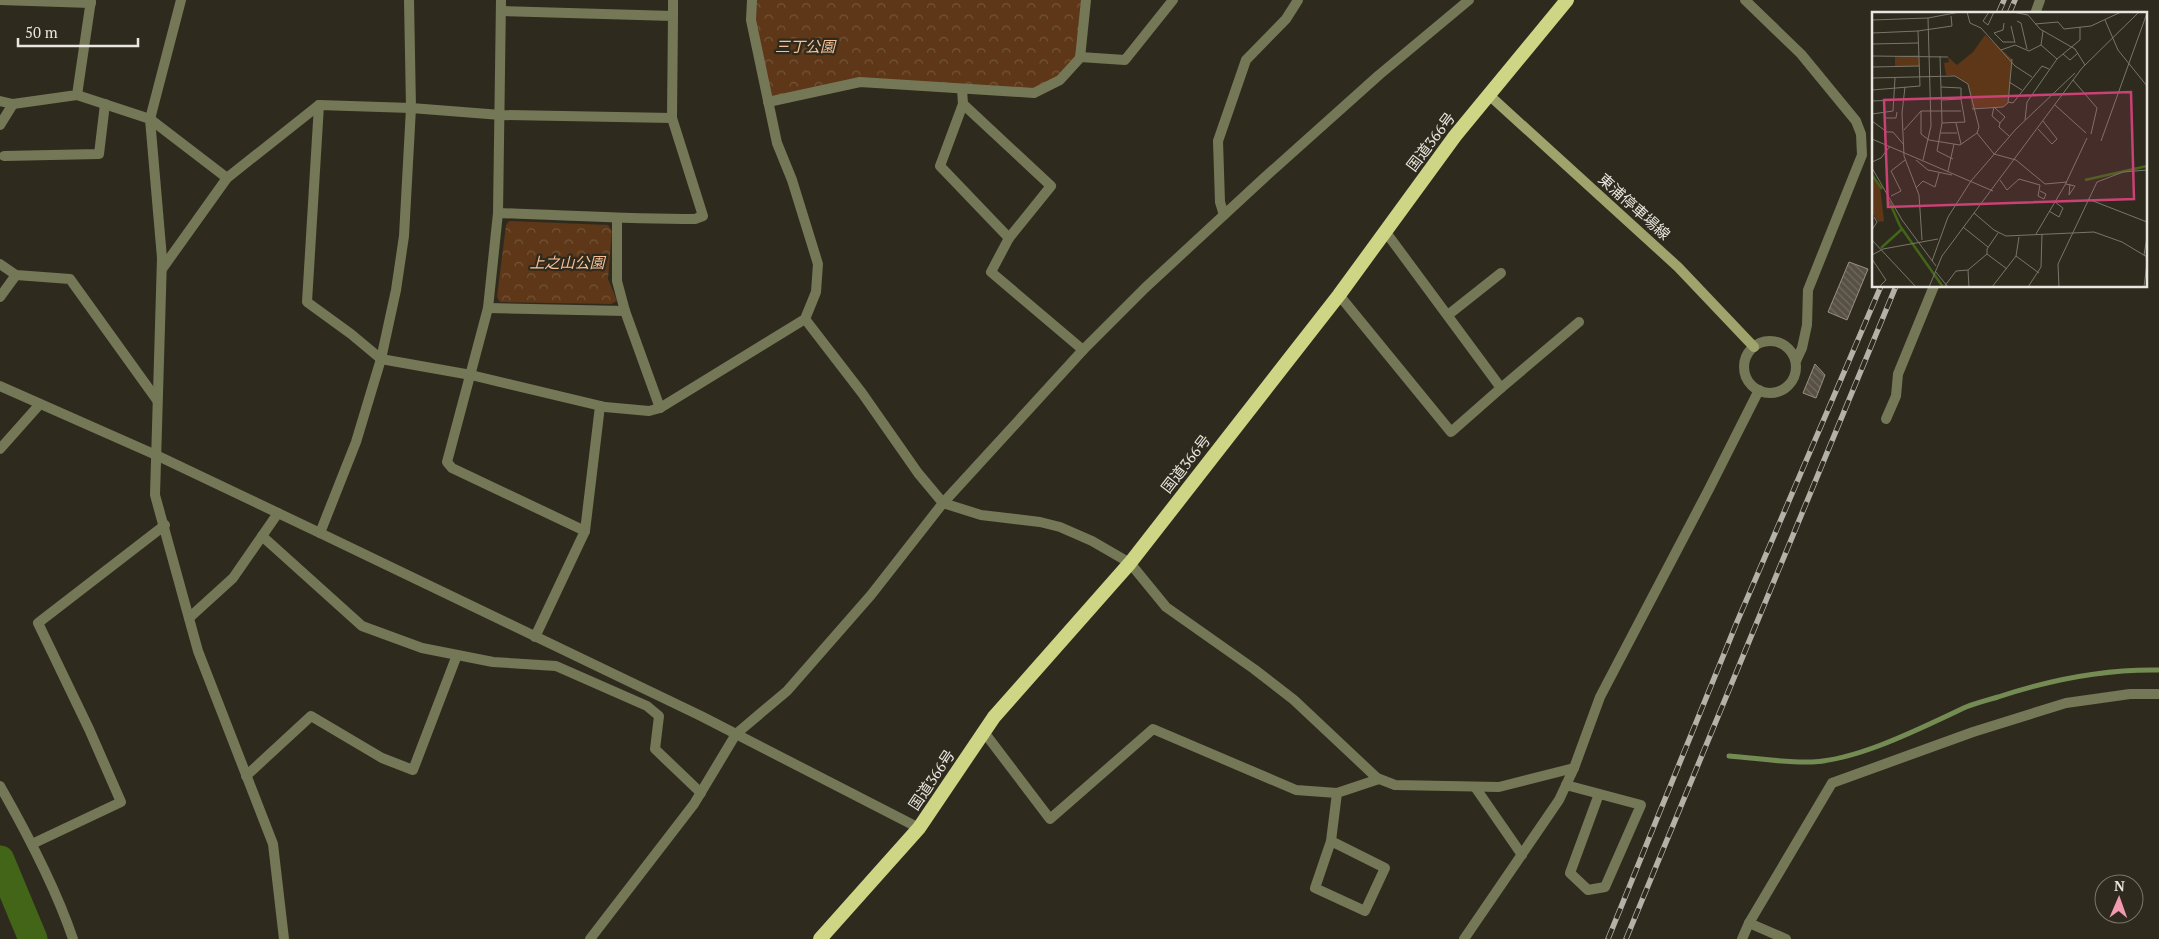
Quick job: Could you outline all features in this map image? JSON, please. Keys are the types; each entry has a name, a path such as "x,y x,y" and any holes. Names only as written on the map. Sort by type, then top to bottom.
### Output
{"highway":[{"name":"国道366号","path":"820,939 919,828 994,717 1130,563 1338,295 1456,136 1567,0"}],"main road":[{"name":"東浦停車場線","path":"1489,95 1678,267 1754,347"}],"street":[{"path":"0,0 91,2 77,95"},
{"path":"181,0 150,119 160,222 162,270 155,495 165,525 198,651 273,844 284,939"},
{"path":"320,533 356,442 381,359 396,290 404,236 411,108 410,0"},
{"path":"501,0 501,115 498,213 488,308 447,462 452,468 585,531"},
{"path":"498,213 591,216 617,219 695,219 703,216 672,118 673,0"},
{"path":"319,105 307,302 381,359 471,375 600,406 649,411 660,408 804,319 816,292 818,264 792,180 776,143 751,20 752,0"},
{"path":"768,102 860,82 1034,93 1060,80 1080,57 1086,0"},
{"path":"1080,57 1125,60 1173,0"},
{"path":"1224,215 1220,202 1218,141 1246,60 1286,19 1298,0"},
{"path":"590,939 701,793 736,734 793,684 872,595 943,503 1083,350 1151,282 1224,215 1379,75 1469,0"},
{"path":"1745,0 1801,54 1856,121 1861,134 1862,155 1808,290 1807,325 1802,348 1796,361 1794,377 1783,389 1774,392 1759,390 1750,383 1744,366 1746,358 1754,347 1764,342 1780,343 1787,347 1796,361"},
{"path":"2036,12 2040,0"},
{"path":"501,11 673,16"},
{"path":"962,89 963,104 940,166 1009,238"},
{"path":"0,102 13,104 77,95 106,104 150,119 227,178"},
{"path":"0,125 13,104"},
{"path":"4,156 99,154 106,104"},
{"path":"963,104 1051,186 1009,238 991,272 1083,350"},
{"path":"162,270 227,178 319,105 411,108 501,115 672,118"},
{"path":"617,219 617,281 625,310 660,408"},
{"path":"1385,231 1502,388"},
{"path":"0,264 16,275 70,279 157,400"},
{"path":"1448,315 1502,273"},
{"path":"0,296 16,275"},
{"path":"1886,419 1896,396 1898,374 1933,288"},
{"path":"1338,295 1451,432 1579,322"},
{"path":"488,308 625,310"},
{"path":"804,319 862,393 918,473 943,503 981,515 1040,522 1060,527 1092,541 1130,563 1166,607 1254,668 1294,700 1379,779 1395,785 1499,787 1574,768"},
{"path":"0,386 156,455 320,533 736,734 919,828"},
{"path":"1464,939 1559,800 1574,768 1600,697 1710,489 1759,390"},
{"path":"0,449 40,404"},
{"path":"535,637 585,531 600,406"},
{"path":"189,618 233,578 278,513"},
{"path":"32,844 121,802 89,729 38,623 165,525"},
{"path":"262,536 362,626 422,648 493,662 556,666 647,706 659,716 655,750 701,793"},
{"path":"246,776 311,716 382,758 413,770 457,655"},
{"path":"1742,939 1749,923 1832,783 1973,732 2066,703 2130,694 2159,694"},
{"path":"984,732 1050,819 1152,729 1296,790 1337,793 1379,779"},
{"path":"1566,784 1640,805 1605,888 1588,890 1570,873 1599,794"},
{"path":"0,786 32,844 74,939"},
{"path":"1475,788 1522,855"},
{"path":"1331,841 1385,868 1365,911 1315,888 1331,841 1337,793"},
{"path":"1749,923 1786,939"}],"green space":[{"name":"三丁公園","path":"752,0 1086,0 1080,57 1060,79 1034,93 860,82 768,102"},
{"name":"上之山公園","path":"509,221 608,225 612,231 608,279 617,301 611,304 500,302 497,297 506,225"}],"building":[{"path":"1849,262 1868,269 1847,320 1828,312"},
{"path":"1815,364 1825,375 1816,398 1803,393"}],"waterway":[{"path":"1729,756 1791,762 1830,760 1870,749 1970,706 2037,685 2118,671 2159,670"},
{"path":"0,860 33,939"}],"railway":[{"path":"1999,12 2004,0"},
{"path":"2010,12 2015,0"},
{"path":"1608,939 1737,622 1880,288"},
{"path":"1626,939 1895,288"}]}
